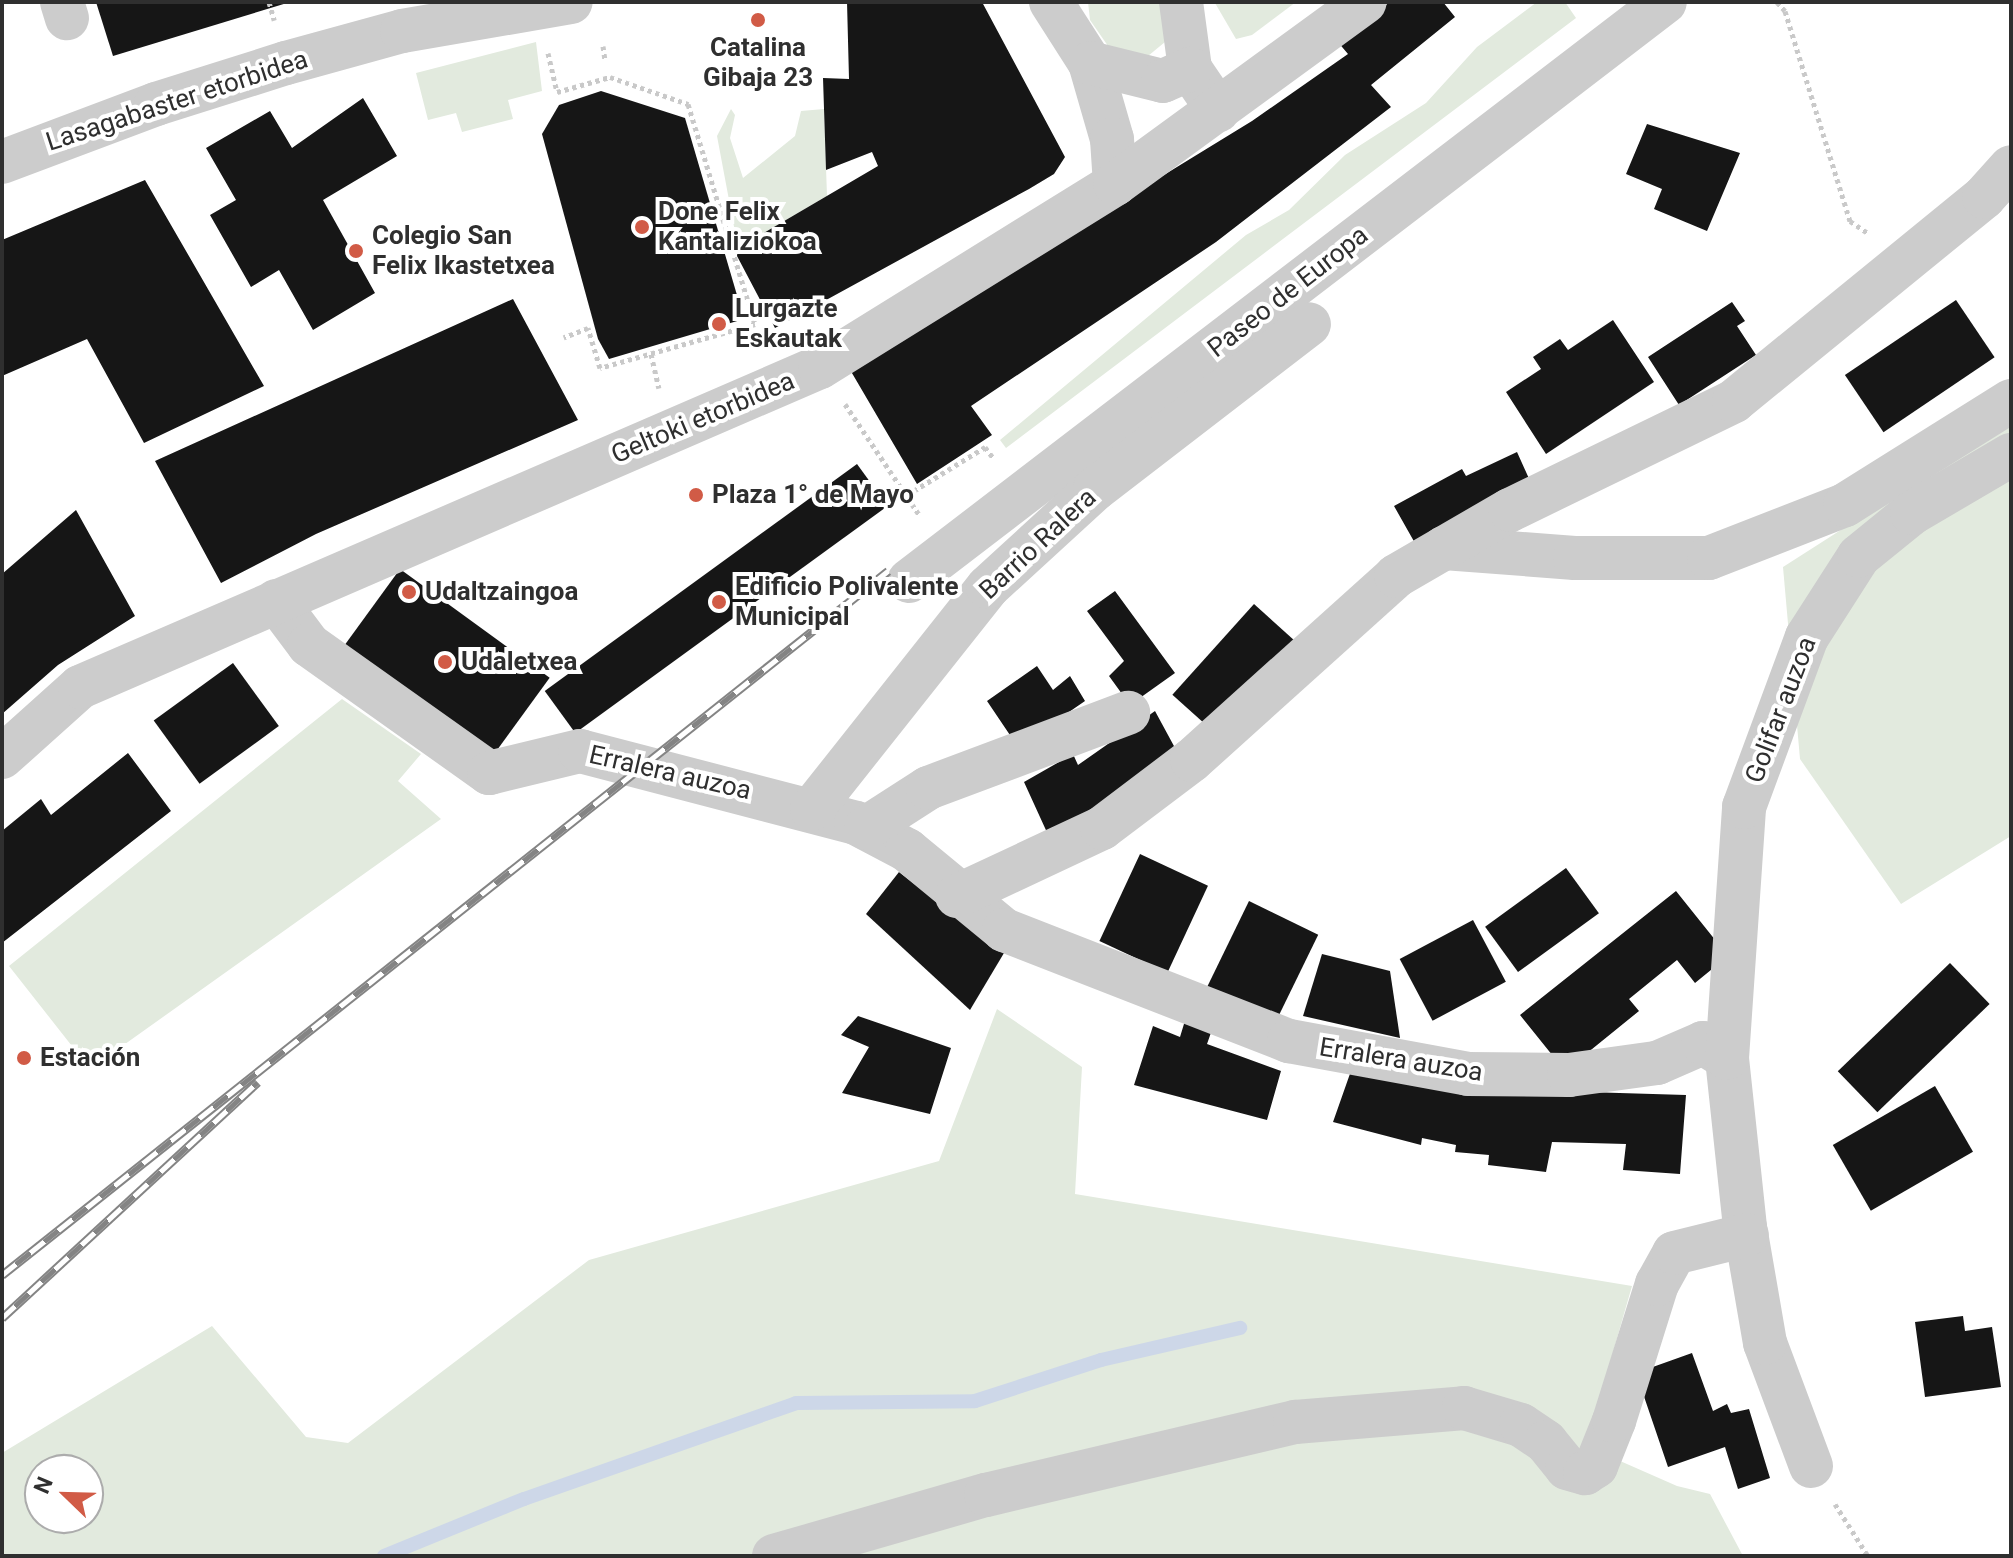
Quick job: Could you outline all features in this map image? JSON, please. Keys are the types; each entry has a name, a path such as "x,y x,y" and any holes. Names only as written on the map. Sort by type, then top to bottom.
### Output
{"street":[{"name":"Lasagabaster etorbidea","path":"12,147 354,45 513,8 571,2"},
{"path":"1051,2 1090,63 1112,139 1115,184"},
{"path":"1181,2 1190,69 1218,110"},
{"name":"Geltoki etorbidea","path":"2,757 80,687 820,367 1115,184 1365,2"},
{"name":"Paseo de Europa","path":"909,581 1665,2"},
{"path":"1090,63 1163,81 1190,69"},
{"path":"957,896 1102,828 1192,760 1396,576 1510,510 1734,401 1937,236 2011,167"},
{"name":"Barrio Ralera","path":"812,809 988,587 1095,489 1309,324"},
{"path":"1444,548 1575,558 1709,558 1845,505 2011,401"},
{"name":"Golifar auzoa","path":"1727,1058 1744,807 1807,637 1859,556 1912,513 2011,455"},
{"name":"Erralera auzoa","path":"276,601 309,645 489,773 580,751 812,809 866,828 907,850 957,896 1004,930 1303,1044 1468,1074 1569,1075 1657,1063 1703,1043 1727,1058"},
{"path":"866,828 928,788 1128,713"},
{"path":"1727,1058 1747,1235 1765,1343 1811,1466"},
{"path":"774,1556 986,1495 1295,1422 1464,1408 1521,1425 1546,1442 1567,1468 1585,1473 1596,1466 1610,1432 1657,1284 1674,1253 1747,1235"}],"path":[{"path":"1777,2 1785,11 1850,221 1867,234 1937,236"},
{"path":"603,46 605,60"},
{"path":"548,53 557,92 610,77 688,104 755,324 600,368 588,328 564,337"},
{"path":"651,354 659,389"},
{"path":"820,367 921,518"},
{"path":"907,495 985,447 1022,496"},
{"path":"1811,1466 1868,1556"}],"shaded area":[{"path":"1088,2 1173,2 1165,42 1148,56 1108,46 1090,20"},
{"path":"1296,2 1252,35 1236,39 1215,3"},
{"path":"1537,2 1565,2 1576,18 1006,448 1000,440 1246,235 1289,210 1345,155 1426,103 1477,47"},
{"path":"536,42 542,91 508,100 513,119 462,132 456,113 428,120 416,73"},
{"path":"731,109 735,115 730,138 743,178 795,136 801,111 824,109 827,196 738,248 717,136"},
{"path":"2011,421 2011,836 1901,904 1800,759 1783,567"},
{"path":"342,699 421,754 398,781 441,819 90,1069 9,966"},
{"path":"997,1009 1082,1067 1075,1194 1632,1286 1586,1446 1677,1486 1710,1494 1743,1556 2,1556 2,1453 212,1326 306,1437 348,1443 589,1260 939,1161"}],"building":[{"path":"96,2 287,2 287,3 113,56"},
{"path":"847,2 982,2 1065,157 1054,174 1029,189 775,328 737,256 738,248 878,166 872,152 826,170 823,78 849,79"},
{"path":"1390,2 1443,2 1455,17 1371,85 1391,107 1216,242 971,406 992,435 917,484 849,368 1252,121 1348,54 1337,41"},
{"name":"Done Felix Kantaliziokoa","path":"601,91 685,118 744,319 609,359 598,339 542,134 559,105"},
{"path":"363,98 397,156 323,200 375,293 313,330 279,270 251,287 210,215 236,200 206,148 270,111 292,148"},
{"path":"1647,124 1740,153 1707,231 1654,209 1662,189 1626,174"},
{"path":"145,180 264,386 144,443 87,339 2,376 2,240"},
{"path":"513,299 578,420 316,534 221,583 155,461"},
{"path":"1956,300 1995,357 1883,432 1845,375"},
{"path":"1732,302 1745,321 1737,326 1756,355 1679,405 1648,357"},
{"path":"1613,320 1654,382 1546,454 1506,392 1541,369 1533,357 1560,339 1568,350"},
{"path":"1517,452 1535,492 1420,552 1394,506 1462,469 1466,476"},
{"name":"Edificio Polivalente Municipal","path":"857,464 888,506 575,733 545,691"},
{"path":"76,510 135,616 58,665 2,714 2,574"},
{"name":"Udaletxea","path":"400,569 550,678 494,755 344,646"},
{"path":"1115,591 1175,673 1130,705 1109,676 1124,661 1087,611"},
{"path":"1254,604 1294,640 1212,731 1172,695"},
{"path":"233,663 279,726 200,784 154,721"},
{"path":"1037,666 1053,690 1070,676 1085,701 1018,747 987,701"},
{"path":"1155,711 1181,759 1050,839 1024,782 1073,754 1078,765"},
{"path":"128,753 171,811 2,943 2,831 41,799 51,815"},
{"path":"1140,854 1208,886 1167,973 1099,941"},
{"path":"1566,868 1599,913 1518,972 1485,927"},
{"path":"899,872 1004,953 970,1010 866,914"},
{"path":"1676,891 1728,956 1695,983 1677,960 1629,999 1639,1011 1565,1071 1520,1015"},
{"path":"1249,901 1318,935 1277,1020 1207,986"},
{"path":"1473,920 1506,982 1433,1021 1400,959"},
{"path":"1322,954 1390,971 1400,1038 1303,1016"},
{"path":"1950,963 1990,1004 1877,1112 1838,1071"},
{"path":"1187,1014 1214,1024 1207,1044 1281,1071 1267,1120 1134,1085 1153,1026 1180,1037"},
{"path":"858,1016 951,1048 930,1114 842,1093 869,1047 841,1035"},
{"path":"1352,1068 1553,1091 1686,1095 1680,1174 1623,1170 1626,1144 1552,1142 1546,1172 1488,1165 1489,1155 1455,1152 1456,1145 1422,1138 1421,1145 1333,1122"},
{"path":"1935,1086 1973,1152 1871,1211 1833,1145"},
{"path":"1963,1316 1965,1331 1992,1327 2001,1387 1925,1397 1915,1322"},
{"path":"1692,1353 1713,1411 1727,1404 1731,1413 1749,1409 1770,1478 1738,1489 1725,1447 1668,1467 1636,1373"}],"waterway":[{"path":"384,1556 524,1499 796,1403 975,1401 1101,1360 1240,1328"}],"railway":[{"path":"2,1275 888,571"},
{"path":"2,1318 258,1082"}],"place":[{"name":"Catalina Gibaja 23","path":"758,20"},
{"name":"Done Felix Kantaliziokoa","path":"642,227"},
{"name":"Colegio San Felix Ikastetxea","path":"356,251"},
{"name":"Lurgazte Eskautak","path":"719,324"},
{"name":"Plaza 1° de Mayo","path":"696,495"},
{"name":"Udaltzaingoa","path":"409,592"},
{"name":"Edificio Polivalente Municipal","path":"719,602"},
{"name":"Udaletxea","path":"445,662"},
{"name":"Estación","path":"24,1058"}]}
